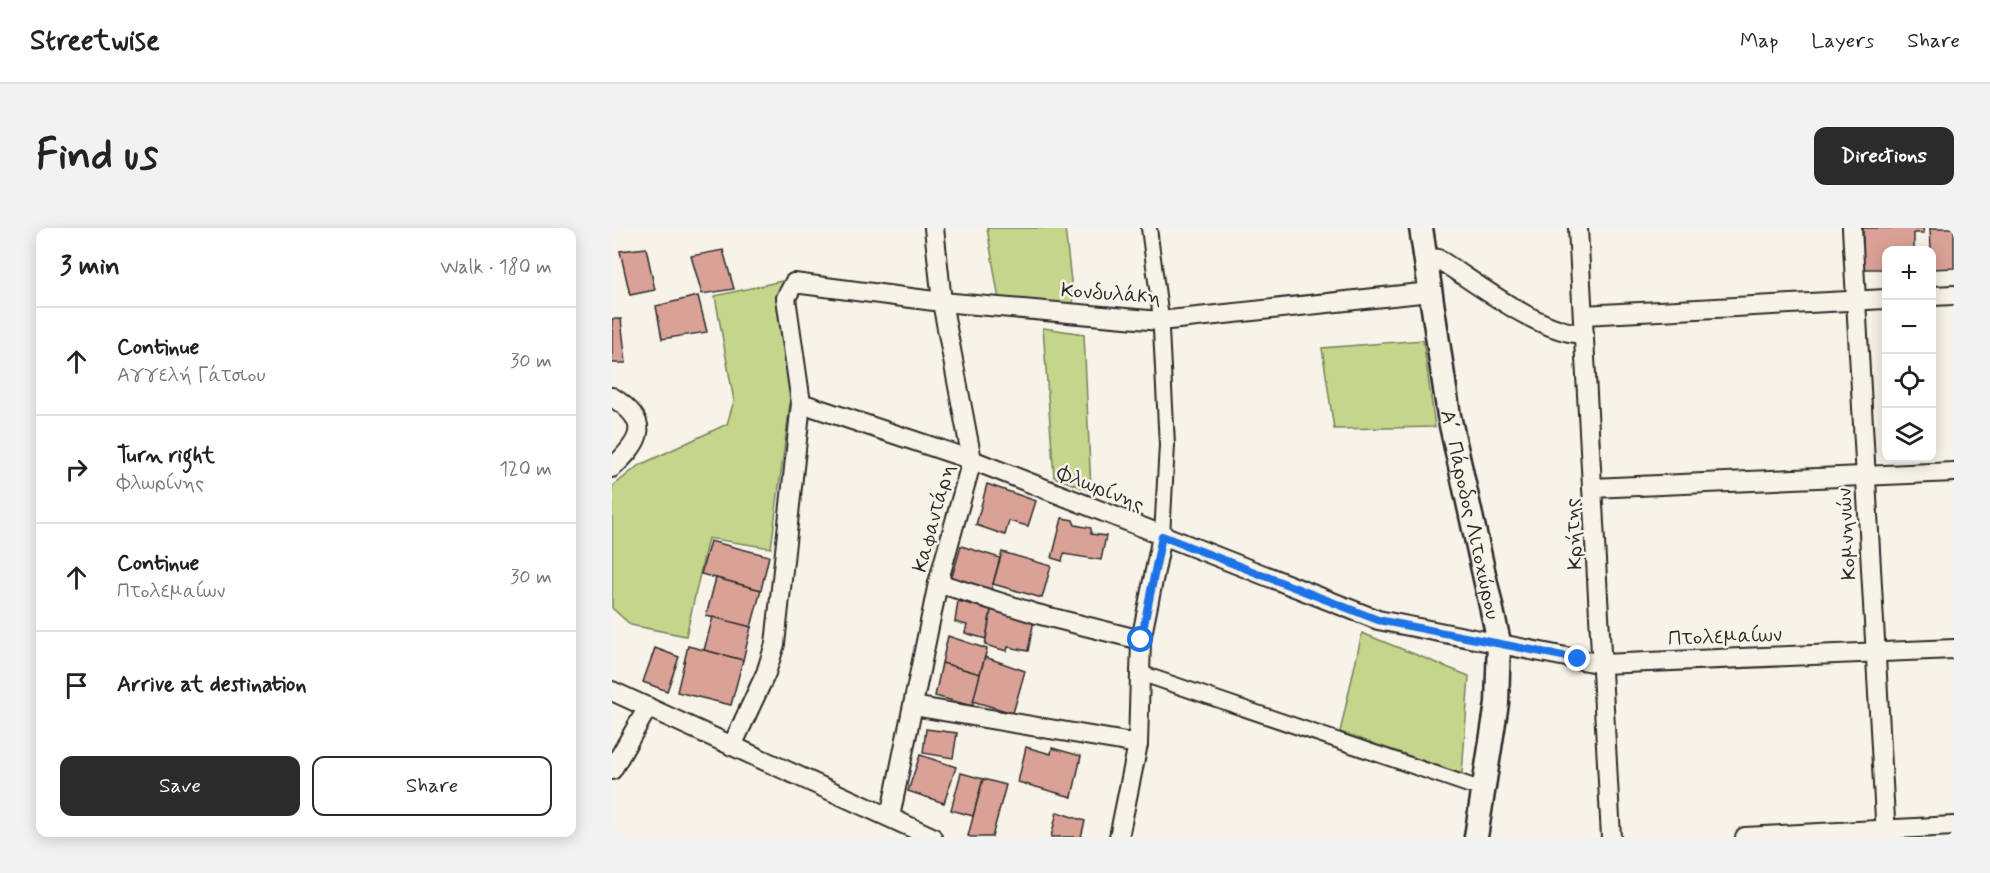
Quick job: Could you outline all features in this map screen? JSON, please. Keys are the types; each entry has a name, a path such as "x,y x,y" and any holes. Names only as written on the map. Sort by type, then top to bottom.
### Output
{"street":[{"name":"Καφαντάρη","path":"890,817 938,583 972,460 942,302 934,228"},
{"path":"1119,837 1138,744 1141,640 1162,536 1167,445 1160,321 1149,228"},
{"name":"Α΄ Πάροδος Λιτοχώρου","path":"1421,228 1449,416 1499,642 1497,703 1476,837"},
{"name":"Κρήτης","path":"1578,228 1611,837"},
{"name":"Κομνηνών","path":"1852,228 1886,834"},
{"path":"1424,257 1438,259 1540,323 1566,333 1584,334"},
{"name":"Κονδυλάκη","path":"801,404 786,298 790,286 800,282 942,302 1160,321 1430,292"},
{"path":"1936,296 1954,295"},
{"path":"1583,315 1882,299"},
{"path":"612,397 630,408 639,427 635,445 612,468"},
{"path":"732,746 766,674 775,644 801,404"},
{"name":"Φλωρίνης","path":"801,404 972,460 1378,620 1499,642"},
{"path":"1593,488 1954,472"},
{"path":"938,583 1037,614 1141,640"},
{"name":"Πτολεμαίων","path":"1499,642 1602,664 1954,649"},
{"path":"1140,673 1483,790"},
{"path":"612,691 932,837"},
{"path":"913,706 1138,744"},
{"path":"612,770 648,707"},
{"path":"1745,837 1886,834 1954,826"}],"green space":[{"path":"987,228 1065,228 1074,308 999,300"},
{"path":"782,281 793,381 771,548 708,538 686,636 631,625 612,608 612,487 638,466 727,424 734,401 715,296"},
{"path":"1043,328 1084,334 1091,491 1054,477"},
{"path":"1423,340 1435,427 1334,429 1322,348"},
{"path":"1362,633 1469,676 1462,774 1340,732"}],"building":[{"path":"1863,228 1923,228 1924,233 1914,233 1914,246 1882,246 1882,269 1863,269"},
{"path":"1930,228 1954,228 1954,268 1936,269 1936,246 1931,246"},
{"path":"646,248 655,290 630,295 620,251"},
{"path":"723,250 734,289 702,294 691,256"},
{"path":"698,296 707,332 662,339 656,306"},
{"path":"612,319 621,319 626,363 612,363"},
{"path":"987,484 1036,501 1028,526 1009,521 1005,535 976,525"},
{"path":"1062,518 1073,520 1075,525 1091,528 1091,534 1106,536 1101,560 1064,554 1062,561 1052,558"},
{"path":"710,541 769,556 761,590 701,574"},
{"path":"961,546 1000,558 991,591 951,580"},
{"path":"1002,552 1051,566 1042,598 993,584"},
{"path":"716,578 761,590 751,627 706,616"},
{"path":"958,601 991,610 986,639 965,633 967,625 955,622"},
{"path":"991,610 1034,620 1028,651 1008,647 1007,651 985,645"},
{"path":"713,617 751,627 743,660 704,650"},
{"path":"948,636 987,649 980,674 942,663"},
{"path":"688,646 743,660 731,705 677,692"},
{"path":"655,648 679,657 667,691 643,682"},
{"path":"985,657 1025,671 1013,713 972,701"},
{"path":"942,663 980,674 972,706 935,696"},
{"path":"926,729 957,733 953,758 923,753"},
{"path":"1026,747 1051,754 1052,748 1081,756 1072,797 1018,782"},
{"path":"920,755 956,767 944,803 908,791"},
{"path":"961,773 983,779 973,816 951,810"},
{"path":"983,779 1006,785 992,837 971,837 968,836"},
{"path":"1057,812 1085,821 1081,837 1051,837"}],"route":[{"path":"1141,640 1162,536 1378,620 1578,659"}]}
